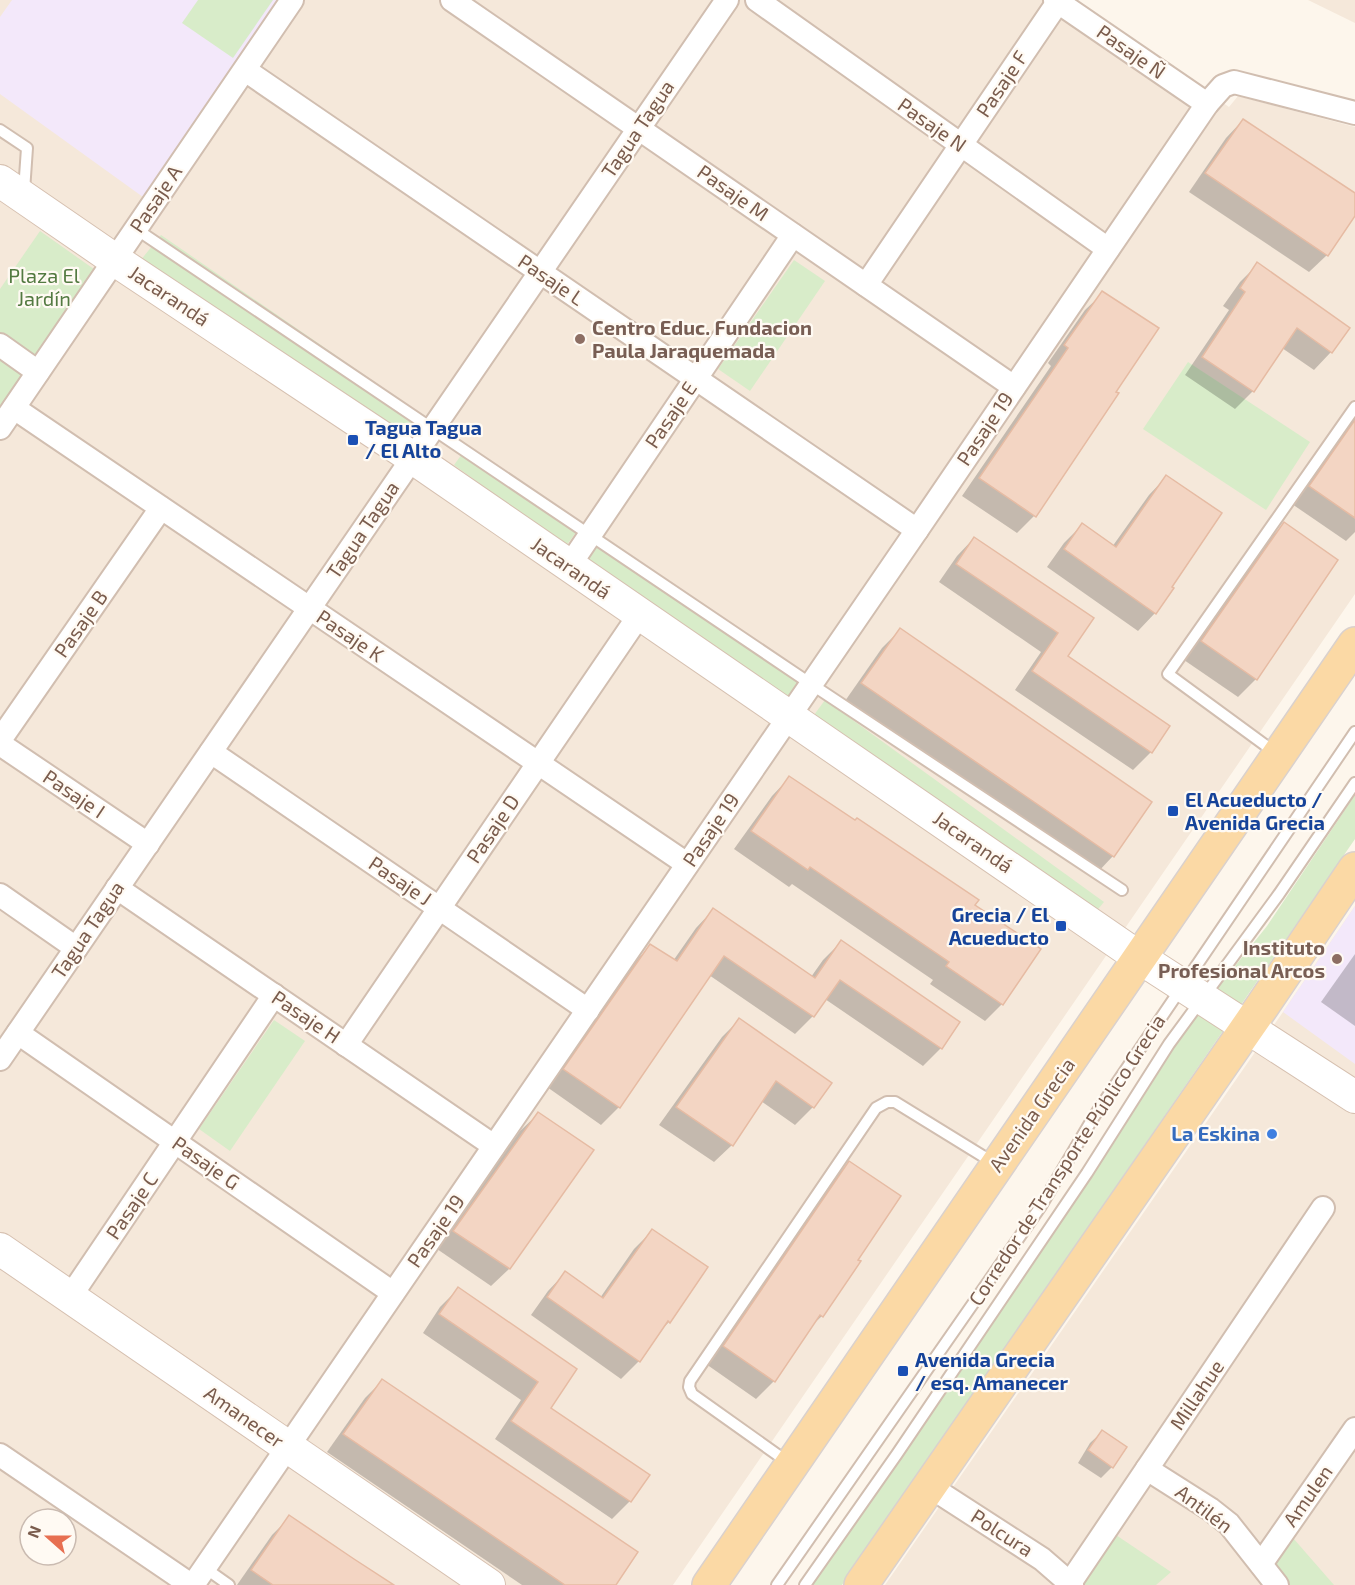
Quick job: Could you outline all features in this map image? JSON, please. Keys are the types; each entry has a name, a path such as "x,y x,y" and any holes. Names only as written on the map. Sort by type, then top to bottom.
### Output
{"main road":[{"name":"Avenida Grecia","path":"709,1585 1355,644"},
{"path":"861,1585 1355,869"}],"street":[{"name":"Pasaje A","path":"0,428 292,0"},
{"name":"Pasaje M","path":"452,0 1014,387"},
{"name":"Tagua Tagua","path":"0,1059 727,0"},
{"name":"Pasaje N","path":"757,0 1108,249"},
{"name":"Pasaje F","path":"866,285 1057,1"},
{"name":"Pasaje Ñ","path":"1057,1 1206,104"},
{"name":"Pasaje L","path":"245,70 917,530"},
{"name":"Pasaje 19","path":"196,1579 917,530 1206,104 1223,86 1234,82 1355,113"},
{"name":"Jacarandá","path":"12,189 413,458 1140,958 1355,1097"},
{"name":"Pasaje E","path":"569,566 793,235"},
{"path":"0,345 38,372"},
{"name":"Pasaje K","path":"14,408 687,864"},
{"name":"Pasaje B","path":"0,740 161,508"},
{"name":"Pasaje D","path":"346,1045 640,614"},
{"name":"Pasaje I","path":"0,744 148,844"},
{"name":"Pasaje J","path":"211,752 588,1010"},
{"name":"Pasaje H","path":"117,888 494,1146"},
{"path":"0,896 76,948"},
{"name":"Pasaje C","path":"70,1297 274,995"},
{"name":"Pasaje G","path":"18,1033 393,1293"},
{"name":"Millahue","path":"1071,1584 1323,1208"},
{"name":"Amanecer","path":"0,1249 489,1585"},
{"name":"Amulen","path":"1261,1564 1355,1429"},
{"path":"4,1466 196,1579"},
{"name":"Antilén","path":"1148,1469 1219,1516 1243,1540 1277,1585"},
{"name":"Polcura","path":"929,1486 1042,1559 1071,1584"}],"lane":[{"path":"0,130 27,148 12,189"},
{"path":"136,229 811,684 1122,890"},
{"path":"1279,755 1168,674 1355,407"},
{"name":"Corredor de Transporte Público Grecia","path":"805,1585 1087,1173 1169,1044 1192,993 1355,732"},
{"name":"Corredor de Transporte Público Grecia","path":"777,1585 1041,1206 1093,1118 1355,783"},
{"path":"791,1465 692,1394 689,1387 690,1381 876,1108 887,1102 896,1102 998,1165"},
{"path":"196,1579 229,1585"}],"shaded area":[{"path":"0,0 1074,0 1229,107 1238,96 1355,127 1355,594 673,1585 0,1585"},
{"path":"12,0 279,0 143,197 0,94 0,17"},
{"path":"1308,0 1355,0 1355,23"},
{"path":"1355,906 1355,1585 885,1585 1283,1012"},
{"name":"Instituto Profesional Arcos","path":"1355,906 1355,1064 1283,1012"}],"green space":[{"path":"198,0 273,0 233,58 182,23"},
{"name":"Plaza El Jardín","path":"40,231 98,272 0,414 0,289"},
{"path":"161,235 421,414 406,441 140,261"},
{"path":"794,260 825,281 750,391 718,369"},
{"path":"1188,362 1310,442 1266,510 1143,429"},
{"path":"465,450 580,527 566,546 454,465"},
{"path":"602,540 805,676 789,697 588,560"},
{"path":"825,700 1104,902 1094,914 814,715"},
{"path":"1355,795 1355,839 842,1585 811,1585 966,1364 1195,1016 1267,926"},
{"path":"274,1020 305,1041 230,1151 199,1129"},
{"path":"1110,1531 1171,1572 1156,1585 1080,1585"},
{"path":"1293,1538 1334,1585 1286,1585 1270,1565"}],"building":[{"path":"1243,119 1355,193 1355,216 1328,256 1205,173"},
{"path":"1257,262 1350,328 1332,353 1297,328 1254,392 1202,357 1245,292 1240,288"},
{"path":"1102,291 1159,328 1116,392 1119,393 1036,517 979,478 1068,348 1064,345"},
{"path":"1355,420 1355,518 1309,486"},
{"path":"1166,475 1222,513 1156,614 1064,549 1082,523 1116,547"},
{"path":"1284,522 1338,560 1257,680 1201,641"},
{"path":"974,537 1094,618 1068,656 1170,726 1152,753 1032,671 1058,633 956,564"},
{"path":"900,628 1152,802 1114,857 861,683"},
{"path":"789,776 855,820 857,818 979,900 975,905 1041,949 1003,1005 946,966 949,962 810,867 808,870 751,831"},
{"path":"713,908 815,978 841,940 960,1022 942,1049 840,980 814,1017 724,956 620,1108 563,1069 650,944 677,961"},
{"path":"739,1018 832,1083 814,1108 776,1081 733,1146 676,1107"},
{"path":"538,1112 594,1150 510,1269 453,1231"},
{"path":"849,1161 901,1196 858,1260 861,1261 823,1317 820,1315 775,1382 723,1346"},
{"path":"652,1229 708,1267 640,1362 547,1297 565,1271 603,1298"},
{"path":"458,1287 577,1369 551,1408 650,1475 631,1502 511,1421 538,1382 439,1314"},
{"path":"382,1379 638,1552 616,1585 565,1585 343,1434"},
{"path":"1102,1430 1127,1447 1113,1468 1088,1450"},
{"path":"289,1515 394,1585 273,1585 251,1570"}],"place":[{"name":"Centro Educ. Fundacion Paula Jaraquemada","path":"580,339"},
{"name":"Tagua Tagua / El Alto","path":"353,440"},
{"name":"El Acueducto / Avenida Grecia","path":"1173,811"},
{"name":"Grecia / El Acueducto","path":"1061,926"},
{"name":"Instituto Profesional Arcos","path":"1337,959"},
{"name":"La Eskina","path":"1272,1134"},
{"name":"Avenida Grecia / esq. Amanecer","path":"903,1371"}]}
